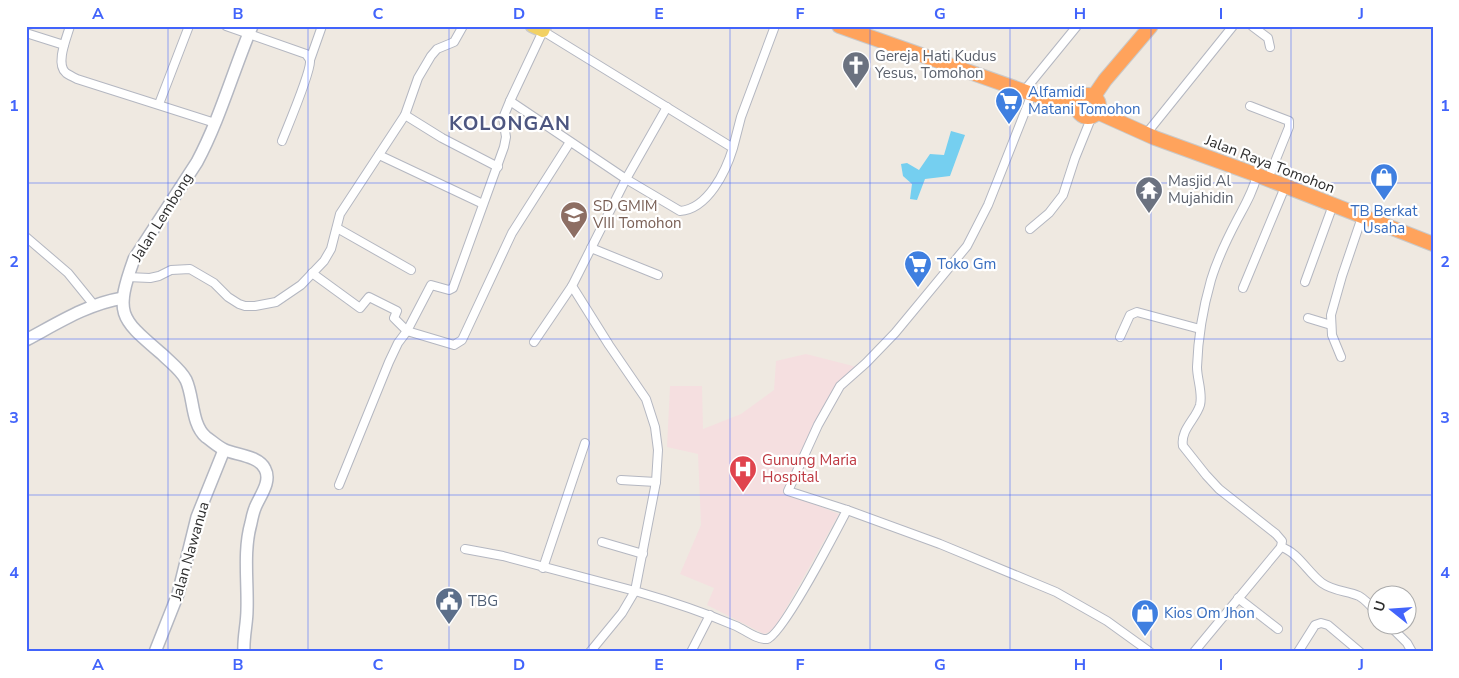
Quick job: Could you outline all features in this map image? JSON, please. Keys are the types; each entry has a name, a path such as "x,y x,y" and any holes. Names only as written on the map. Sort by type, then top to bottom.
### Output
{"highway":[{"name":"Jalan Raya Tomohon","path":"839,26 1028,92 1077,105 1083,115 1094,114 1263,177 1433,244"},
{"path":"1094,96 1104,80 1151,26"},
{"path":"1077,105 1084,95 1094,96 1099,103 1094,114"}],"main road":[{"name":"Jalan Lembong","path":"244,652 247,618 249,529 255,508 265,487 266,469 253,459 224,450 204,435 198,424 186,380 178,369 130,326 124,315 123,298 127,277 138,252 197,162 215,123 251,30"},
{"path":"27,342 71,315 94,305 123,298"},
{"name":"Jalan Nawanua","path":"156,652 178,594 197,517 224,450"}],"street":[{"path":"70,26 61,64 64,72 76,79 215,123"},
{"path":"159,104 189,26"},
{"path":"226,26 251,30 306,54 310,60"},
{"path":"282,140 322,26"},
{"path":"127,277 150,278 160,276 171,270 190,268 203,275 239,304 255,306 276,302 301,285 324,261 331,249 340,214 405,115 418,78 431,56 437,49 454,42 463,26"},
{"path":"510,101 626,179 676,209 685,211 704,199 718,183 725,171 741,116 775,26"},
{"path":"1077,26 1028,92 988,205 967,246 889,339 840,386 818,425 788,492 847,510 940,544 1056,592 1106,621 1150,652"},
{"path":"1146,134 1233,26"},
{"path":"1252,26 1268,38 1270,47"},
{"path":"340,485 389,362 431,285 450,290 453,288 498,167 506,137 503,118 540,28 733,148"},
{"path":"26,33 64,45"},
{"path":"1194,652 1281,547 1282,541 1206,475 1183,446 1182,441 1200,404 1201,396 1197,372 1200,329 1212,279 1230,235 1289,127 1290,121 1250,106"},
{"path":"534,342 572,286 626,179 667,107"},
{"path":"1030,229 1049,213 1063,195 1075,158 1094,114"},
{"path":"405,115 442,138 498,167"},
{"path":"312,273 360,308 369,297 397,311 394,318 407,331 454,345 462,340 512,233 570,142"},
{"path":"379,155 483,204"},
{"path":"1243,288 1285,187"},
{"path":"1305,282 1333,205"},
{"path":"1341,357 1332,335 1331,315 1362,217"},
{"path":"336,228 411,270"},
{"path":"26,237 68,273 94,305"},
{"path":"590,248 658,275"},
{"path":"572,286 646,399 656,426 658,450 656,482 635,591 622,613 590,652"},
{"path":"1120,337 1130,315 1137,312 1200,329"},
{"path":"1308,318 1331,325"},
{"path":"543,568 585,443"},
{"path":"621,480 656,482"},
{"path":"465,549 503,556 685,605 762,638 773,636 789,614 847,510"},
{"path":"602,542 643,554"},
{"path":"1281,547 1289,550 1322,582 1358,596 1366,601"},
{"path":"1238,598 1278,629"},
{"path":"691,652 710,615"},
{"path":"1298,652 1315,625 1321,623 1328,626 1360,652"},
{"path":"1400,636 1412,652"},
{"path":"1134,652 1137,643"}],"shaded area":[{"name":"Gunung Maria Hospital","path":"806,354 857,367 826,401 783,490 839,514 774,630 764,634 707,605 714,588 680,574 701,525 698,454 667,447 670,386 702,386 703,429 741,414 774,390 776,361"}],"water":[{"path":"951,131 965,135 950,176 925,179 917,200 910,199 912,184 903,176 901,164 907,163 919,170 930,154 944,155"}],"place":[{"name":"Gereja Hati Kudus Yesus, Tomohon","path":"856,89"},
{"name":"Alfamidi Matani Tomohon","path":"1009,125"},
{"name":"TB Berkat Usaha","path":"1384,201"},
{"name":"Masjid Al Mujahidin","path":"1149,214"},
{"name":"SD GMIM VIII Tomohon","path":"574,239"},
{"name":"Toko Gm","path":"918,288"},
{"name":"Gunung Maria Hospital","path":"743,493"},
{"name":"TBG","path":"449,625"},
{"name":"Kios Om Jhon","path":"1145,637"}],"district":[{"name":"KOLONGAN","path":"510,123"}]}
